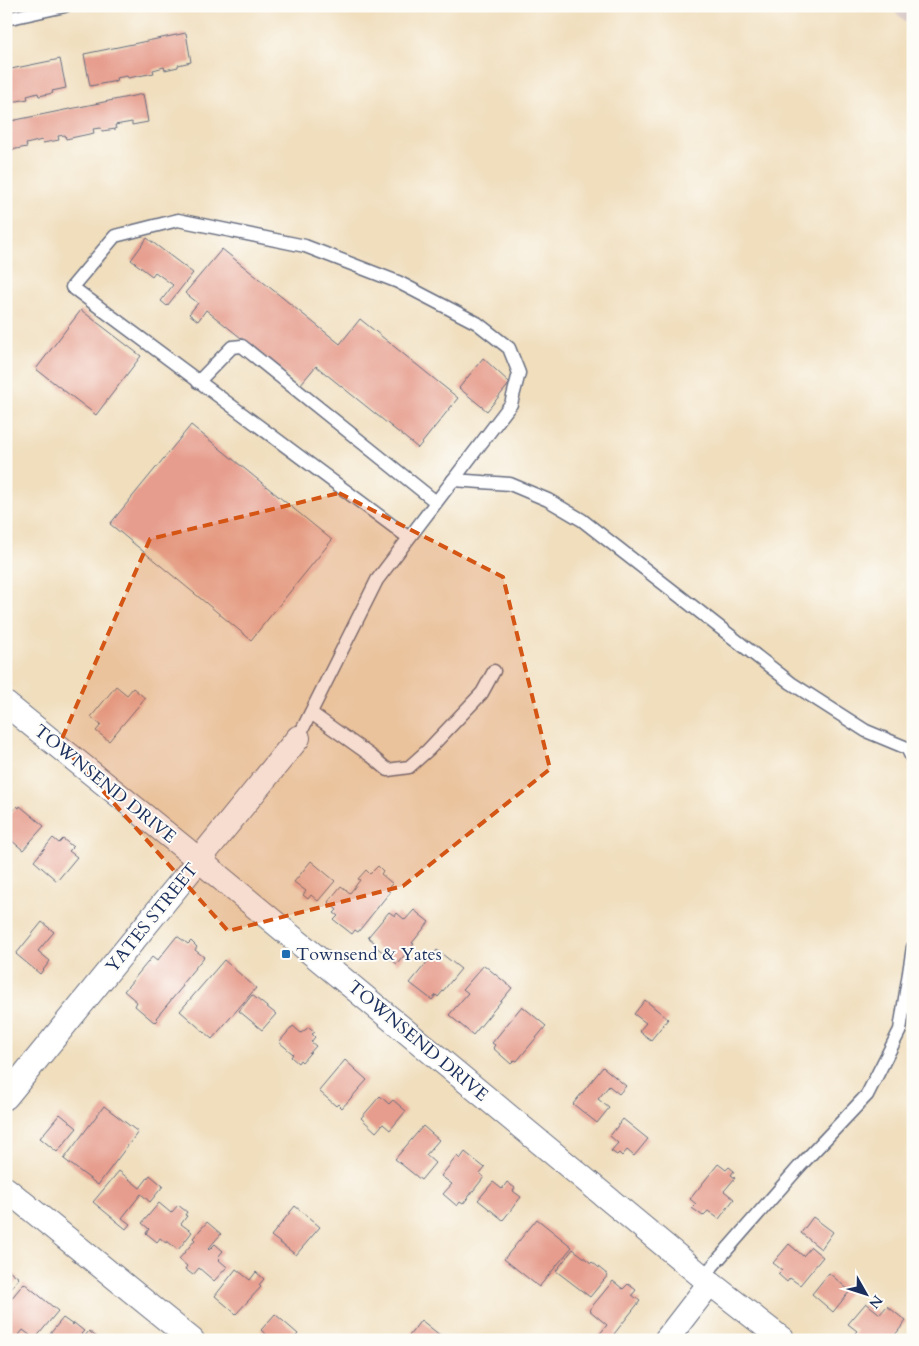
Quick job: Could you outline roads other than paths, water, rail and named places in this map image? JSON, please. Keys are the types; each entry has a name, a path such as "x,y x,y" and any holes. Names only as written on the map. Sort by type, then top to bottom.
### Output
{"street":[{"name":"TOWNSEND DRIVE","path":"6,704 199,860 707,1280 783,1340"},
{"name":"YATES STREET","path":"6,1097 298,738"},
{"path":"6,1189 192,1340"},
{"path":"666,1340 707,1280"}],"lane":[{"path":"6,18 65,6"},
{"path":"298,738 377,580 409,538 436,502 511,404 519,373 509,348 477,323 398,282 305,246 178,220 115,236 72,287 409,538"},
{"path":"198,382 232,347 242,346 436,502"},
{"path":"453,480 510,484 548,500 582,520 791,683 866,731 907,748 913,760"},
{"path":"311,713 388,770 409,767 428,750 482,693 494,671"},
{"path":"707,1280 799,1168 866,1095 900,1030 913,947"}],"place":[{"name":"Townsend & Yates","path":"286,954"}]}
